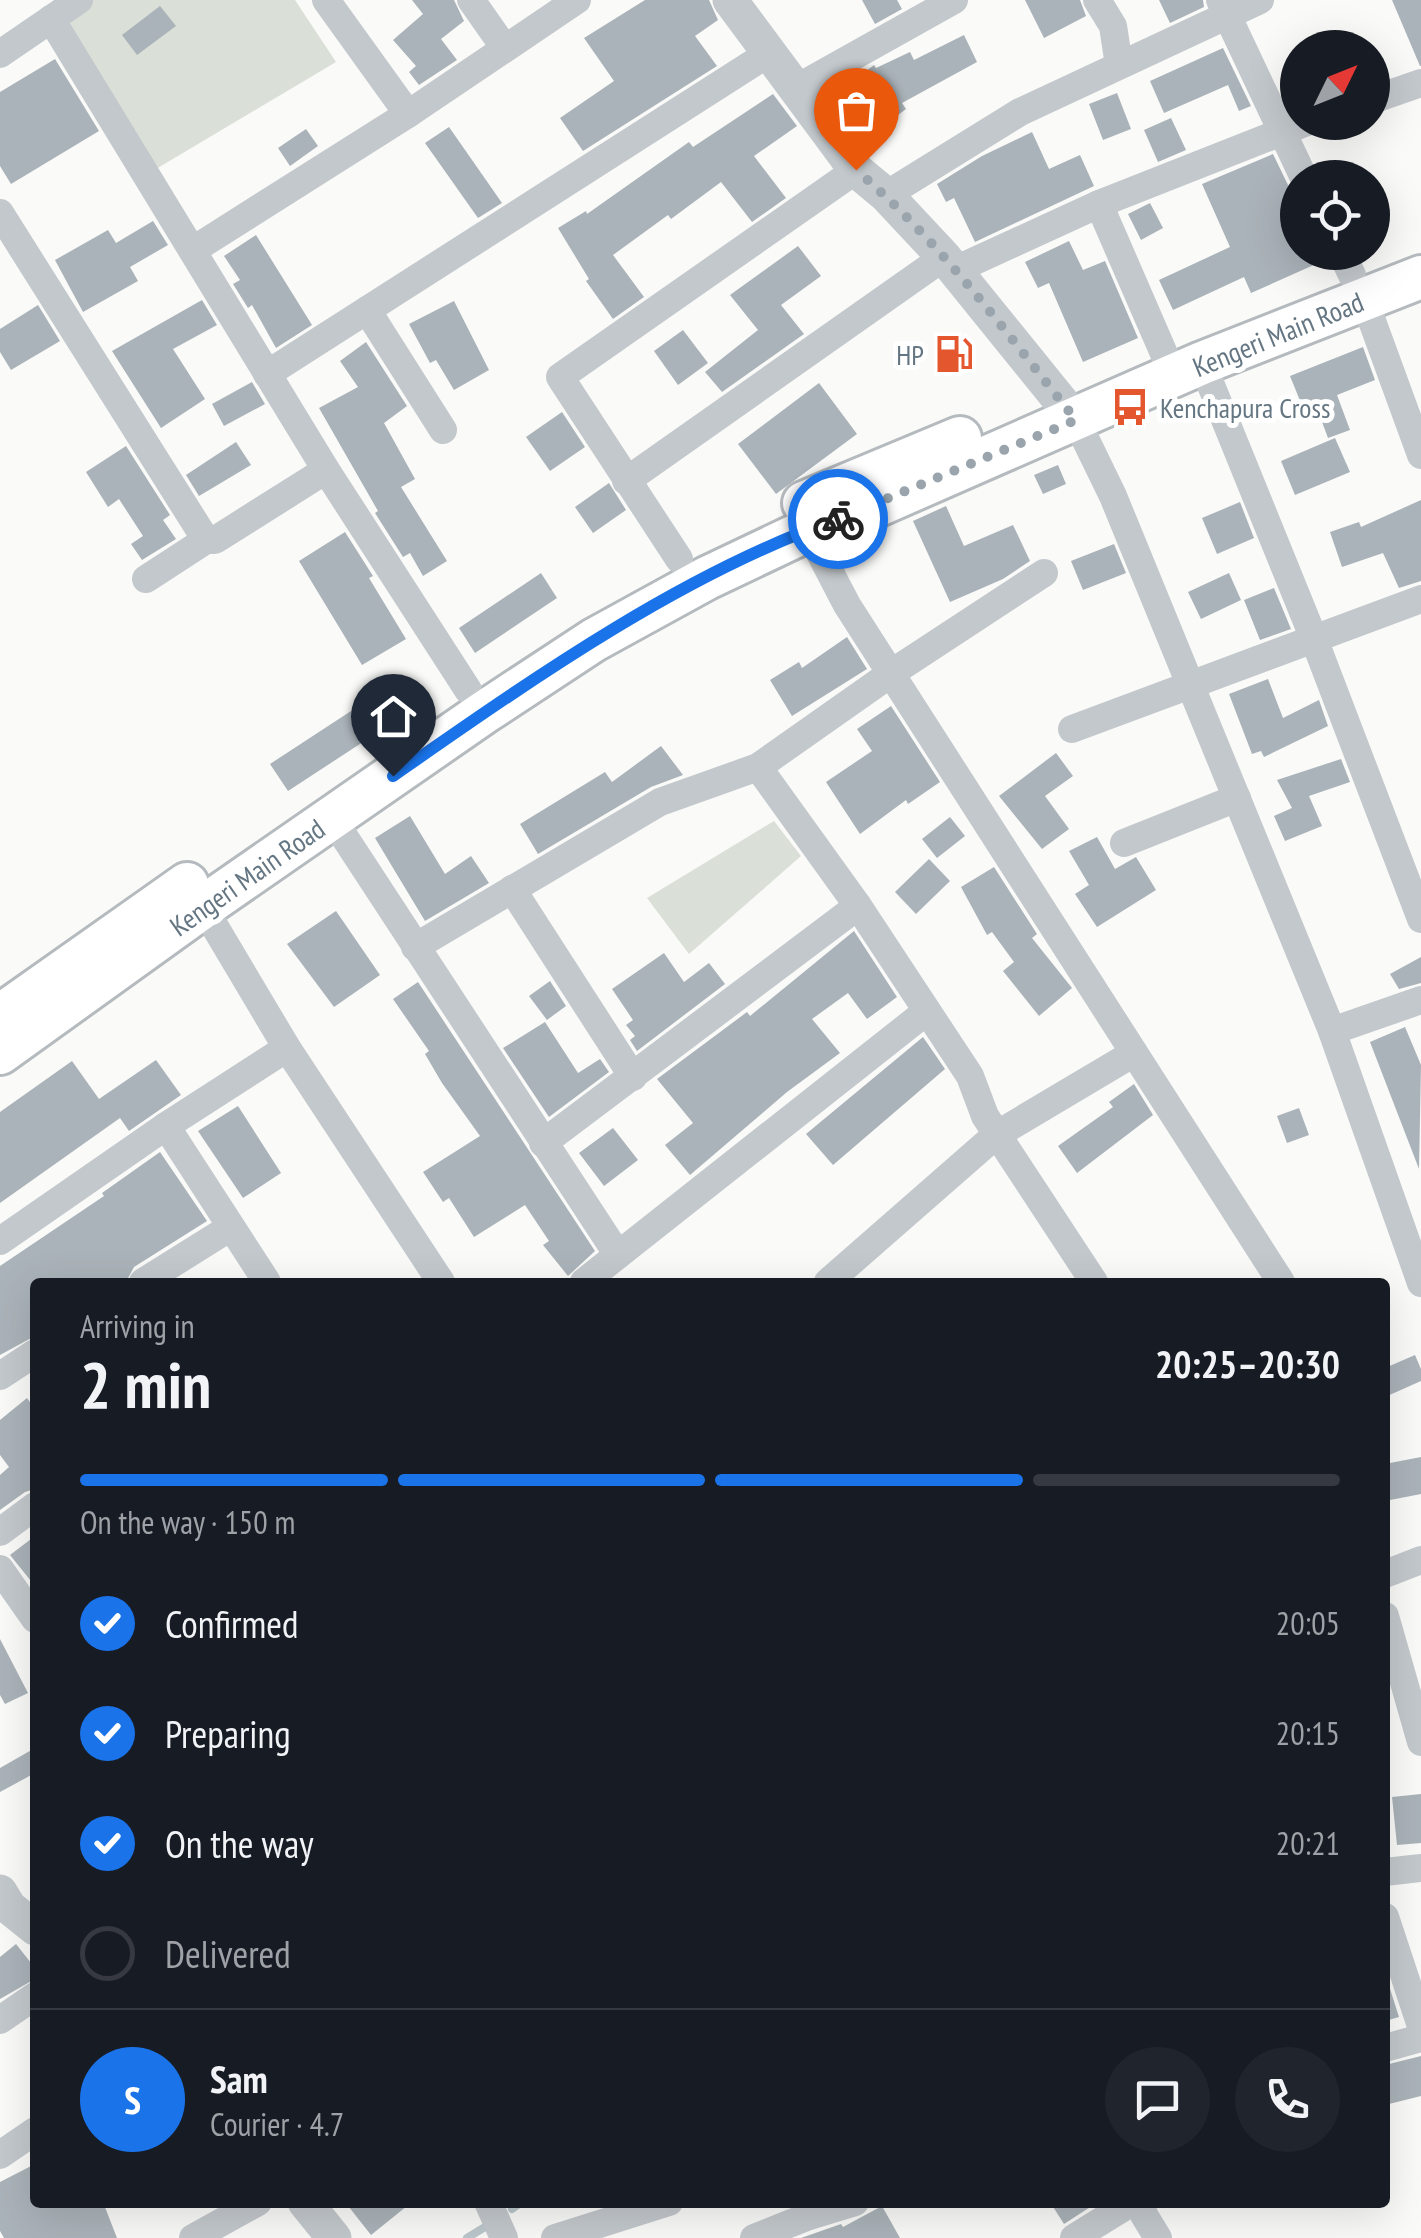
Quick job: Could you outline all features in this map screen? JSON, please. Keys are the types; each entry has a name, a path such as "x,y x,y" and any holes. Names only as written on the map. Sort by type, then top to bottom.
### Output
{"main road":[{"name":"Kengeri Main Road","path":"0,1053 195,895 468,690 679,560 772,517 1067,409 1183,360 1352,276 1421,248"},
{"name":"Kengeri Main Road","path":"1352,276 1421,278"},
{"name":"Kengeri Main Road","path":"0,1016 195,895 332,818 594,640 707,578 808,530 868,509 1067,409"}],"street":[{"path":"0,54 79,0"},
{"path":"326,0 408,114"},
{"path":"471,0 504,48"},
{"path":"193,250 408,114 577,0"},
{"path":"730,0 856,170 886,195 949,263 1067,409 1113,496 1238,798 1332,1031 1420,1272"},
{"path":"795,89 954,0"},
{"path":"1097,0 1114,26 1119,65"},
{"path":"886,195 1020,112 1119,65 1223,7 1260,0"},
{"path":"1223,7 1280,103"},
{"path":"51,20 326,470 468,690"},
{"path":"268,374 768,53"},
{"path":"1390,94 1421,84"},
{"path":"626,480 949,263 1280,133"},
{"path":"679,560 560,377 856,170"},
{"path":"1099,204 1183,360 1314,640 1421,920"},
{"path":"0,213 206,540"},
{"path":"1352,276 1421,455"},
{"path":"368,310 443,430"},
{"path":"146,579 326,470"},
{"path":"808,530 848,605 1278,1278"},
{"path":"415,947 660,802 758,767 892,672 1044,573"},
{"path":"1072,729 1421,599"},
{"path":"758,767 927,1010 970,1076 984,1116 1091,1278"},
{"path":"1124,842 1238,798"},
{"path":"332,818 618,1254"},
{"path":"512,889 633,1076"},
{"path":"195,895 287,1048 438,1278"},
{"path":"543,1142 858,906"},
{"path":"1332,1031 1421,1000"},
{"path":"589,1278 927,1010"},
{"path":"0,1241 287,1048"},
{"path":"833,1278 996,1135 1134,1053"},
{"path":"166,1126 263,1278"},
{"path":"149,1278 231,1227"},
{"path":"0,1376 30,1356"},
{"path":"0,1532 30,1510"},
{"path":"1390,1572 1421,1560"},
{"path":"0,1568 30,1612"},
{"path":"1390,1634 1421,1742"},
{"path":"1390,1871 1421,1868"},
{"path":"1390,1932 1421,2026"},
{"path":"0,2020 30,1999"},
{"path":"1390,2047 1421,2038"},
{"path":"0,2155 30,2134"},
{"path":"193,2238 247,2208"},
{"path":"310,2208 334,2238"},
{"path":"491,2208 504,2238"},
{"path":"555,2238 650,2208"},
{"path":"754,2238 835,2208"},
{"path":"1074,2238 1122,2208"},
{"path":"1143,2208 1158,2238"}],"shaded area":[{"path":"91,0 295,0 336,62 156,169 66,20"},
{"path":"774,821 801,856 689,954 647,898"}],"building":[{"path":"412,0 454,0 464,21 441,39 457,60 419,85 409,72 416,66 393,40 423,14"},
{"path":"645,0 709,0 718,20 695,36 717,66 583,151 560,118 614,81 584,38"},
{"path":"862,0 897,0 902,9 875,24"},
{"path":"1025,0 1080,0 1086,16 1044,38"},
{"path":"1159,0 1203,0 1204,7 1170,23"},
{"path":"1392,0 1421,0 1421,66 1420,66"},
{"path":"160,6 176,26 137,55 122,35"},
{"path":"964,35 977,62 902,103 906,109 881,128 848,85 874,65 876,68 910,52 914,60"},
{"path":"1223,48 1251,106 1239,111 1228,85 1164,113 1150,81"},
{"path":"55,59 99,131 11,184 0,166 0,92"},
{"path":"1117,93 1131,129 1103,140 1089,104"},
{"path":"773,94 797,126 754,156 786,198 752,222 721,182 671,219 668,215 613,255 644,297 613,319 586,281 589,279 558,228 586,211 587,214 689,142 693,147"},
{"path":"1171,118 1186,150 1158,162 1144,130"},
{"path":"449,127 502,203 478,218 425,143"},
{"path":"306,129 318,146 290,166 278,148"},
{"path":"1032,132 1049,169 1080,155 1094,186 975,242 954,198 946,202 937,184"},
{"path":"1273,154 1280,168 1280,270 1303,270 1251,293 1244,277 1173,310 1159,280 1230,247 1202,184"},
{"path":"1150,203 1163,228 1141,240 1128,214"},
{"path":"153,221 168,245 130,267 138,281 83,312 55,260 108,230 116,243"},
{"path":"256,235 312,325 276,348 252,305 248,308 233,284 240,280 224,256"},
{"path":"1069,241 1083,270 1105,261 1138,338 1083,362 1049,283 1038,288 1025,262"},
{"path":"798,246 821,276 781,305 804,334 722,392 705,372 758,330 730,295"},
{"path":"202,300 217,325 173,349 205,399 161,428 112,351"},
{"path":"454,301 489,370 454,390 436,360 430,363 409,324"},
{"path":"38,305 60,341 11,370 0,352 0,329"},
{"path":"683,330 708,363 678,385 654,351"},
{"path":"366,342 407,406 384,423 415,479 401,487 447,561 423,576 410,553 403,557 375,513 378,511 319,408 358,387 340,361"},
{"path":"1363,347 1375,380 1337,395 1350,430 1328,438 1315,403 1303,408 1290,376"},
{"path":"252,382 265,404 224,426 212,404"},
{"path":"819,383 857,434 776,494 738,444"},
{"path":"562,412 585,447 550,471 526,437"},
{"path":"1335,438 1350,472 1295,495 1281,461"},
{"path":"236,442 251,465 199,496 186,475"},
{"path":"126,446 170,515 163,520 176,539 142,560 131,544 143,536 119,499 108,507 86,472"},
{"path":"1058,465 1066,484 1043,494 1034,475"},
{"path":"609,483 626,510 593,533 575,507"},
{"path":"1421,500 1421,581 1399,588 1383,553 1342,567 1330,532 1359,522 1361,527"},
{"path":"1240,502 1254,538 1217,554 1202,518"},
{"path":"946,506 964,546 1013,525 1030,561 1003,579 950,602 913,521"},
{"path":"345,532 406,639 362,665 299,561"},
{"path":"1114,544 1126,573 1083,590 1071,561"},
{"path":"541,573 557,598 475,653 459,628"},
{"path":"1229,573 1241,600 1201,619 1188,592"},
{"path":"1274,588 1291,629 1260,640 1244,600"},
{"path":"847,637 867,669 792,716 770,680 799,662 802,668"},
{"path":"1268,679 1283,718 1319,700 1328,726 1264,757 1261,751 1252,754 1229,694"},
{"path":"374,696 392,723 288,791 270,764"},
{"path":"891,706 940,782 908,804 906,800 860,834 826,782 872,751 857,729"},
{"path":"661,746 683,775 651,787 538,854 520,824 605,772 612,782"},
{"path":"1056,753 1073,776 1045,796 1069,829 1042,849 999,796"},
{"path":"1341,759 1350,782 1309,796 1322,826 1285,841 1274,816 1292,808 1277,780"},
{"path":"410,816 445,874 471,856 489,883 425,921 375,838"},
{"path":"950,817 965,836 937,858 922,839"},
{"path":"1097,837 1115,869 1136,857 1156,890 1097,927 1075,894 1089,885 1069,851"},
{"path":"929,859 950,881 916,914 895,892"},
{"path":"994,867 1037,934 1032,938 1072,988 1039,1016 1003,971 1014,962 992,932 987,935 961,887"},
{"path":"336,911 380,975 334,1007 287,944"},
{"path":"854,931 897,997 867,1019 848,993 812,1019 840,1053 787,1092 690,1175 665,1145 693,1123 657,1079 747,1012 750,1016"},
{"path":"664,953 684,982 709,963 725,984 637,1051 630,1040 635,1036 626,1025 633,1020 612,989"},
{"path":"1421,957 1421,983 1399,989 1390,974"},
{"path":"550,981 566,1006 547,1020 529,996"},
{"path":"418,982 595,1251 568,1276 543,1245 549,1241 525,1205 474,1237 449,1198 443,1202 423,1172 480,1136 442,1083 425,1054 429,1051 393,999"},
{"path":"545,1022 578,1073 600,1059 609,1072 549,1117 503,1048"},
{"path":"1405,1027 1421,1065 1419,1169 1370,1042"},
{"path":"923,1037 945,1069 833,1165 806,1134"},
{"path":"156,1060 181,1095 129,1131 120,1118 0,1203 0,1112 72,1061 99,1099"},
{"path":"1134,1084 1153,1115 1077,1173 1058,1146 1113,1107 1109,1102"},
{"path":"238,1106 281,1173 243,1198 198,1131"},
{"path":"1299,1108 1309,1135 1287,1143 1277,1116"},
{"path":"613,1128 638,1160 604,1186 579,1153"},
{"path":"160,1152 207,1221 134,1267 128,1278 30,1278 30,1339 0,1355 0,1266 104,1196 102,1193"},
{"path":"1415,1355 1421,1381 1390,1395 1390,1366"},
{"path":"27,1398 30,1402 30,1490 0,1510 0,1475 9,1467 0,1455 0,1420"},
{"path":"1421,1457 1421,1494 1390,1500 1390,1463"},
{"path":"30,1540 30,1580 10,1555"},
{"path":"0,1639 28,1693 5,1704 0,1695"},
{"path":"30,1751 30,1776 0,1792 0,1768"},
{"path":"1421,1794 1421,1843 1397,1845 1392,1797"},
{"path":"16,1944 30,1962 30,1982 0,1999 0,1957"},
{"path":"1390,1989 1399,2017 1390,2020"},
{"path":"1421,2056 1421,2096 1390,2104 1390,2064"},
{"path":"30,2167 30,2208 105,2208 117,2238 4,2238 0,2231 0,2182"},
{"path":"350,2208 405,2208 371,2235"},
{"path":"883,2208 900,2238 801,2238 841,2224 843,2227"},
{"path":"1054,2208 1089,2208 1064,2224"}],"waterway":[{"path":"467,2238 485,2227"}],"way so far":[{"path":"838,519 1076,420 944,257 886,195 856,170"}],"place":[{"name":"HP","path":"954,354"},
{"name":"Kenchapura Cross","path":"1130,407"}],"route":[{"path":"393,776 594,640 707,578 838,519"}]}
